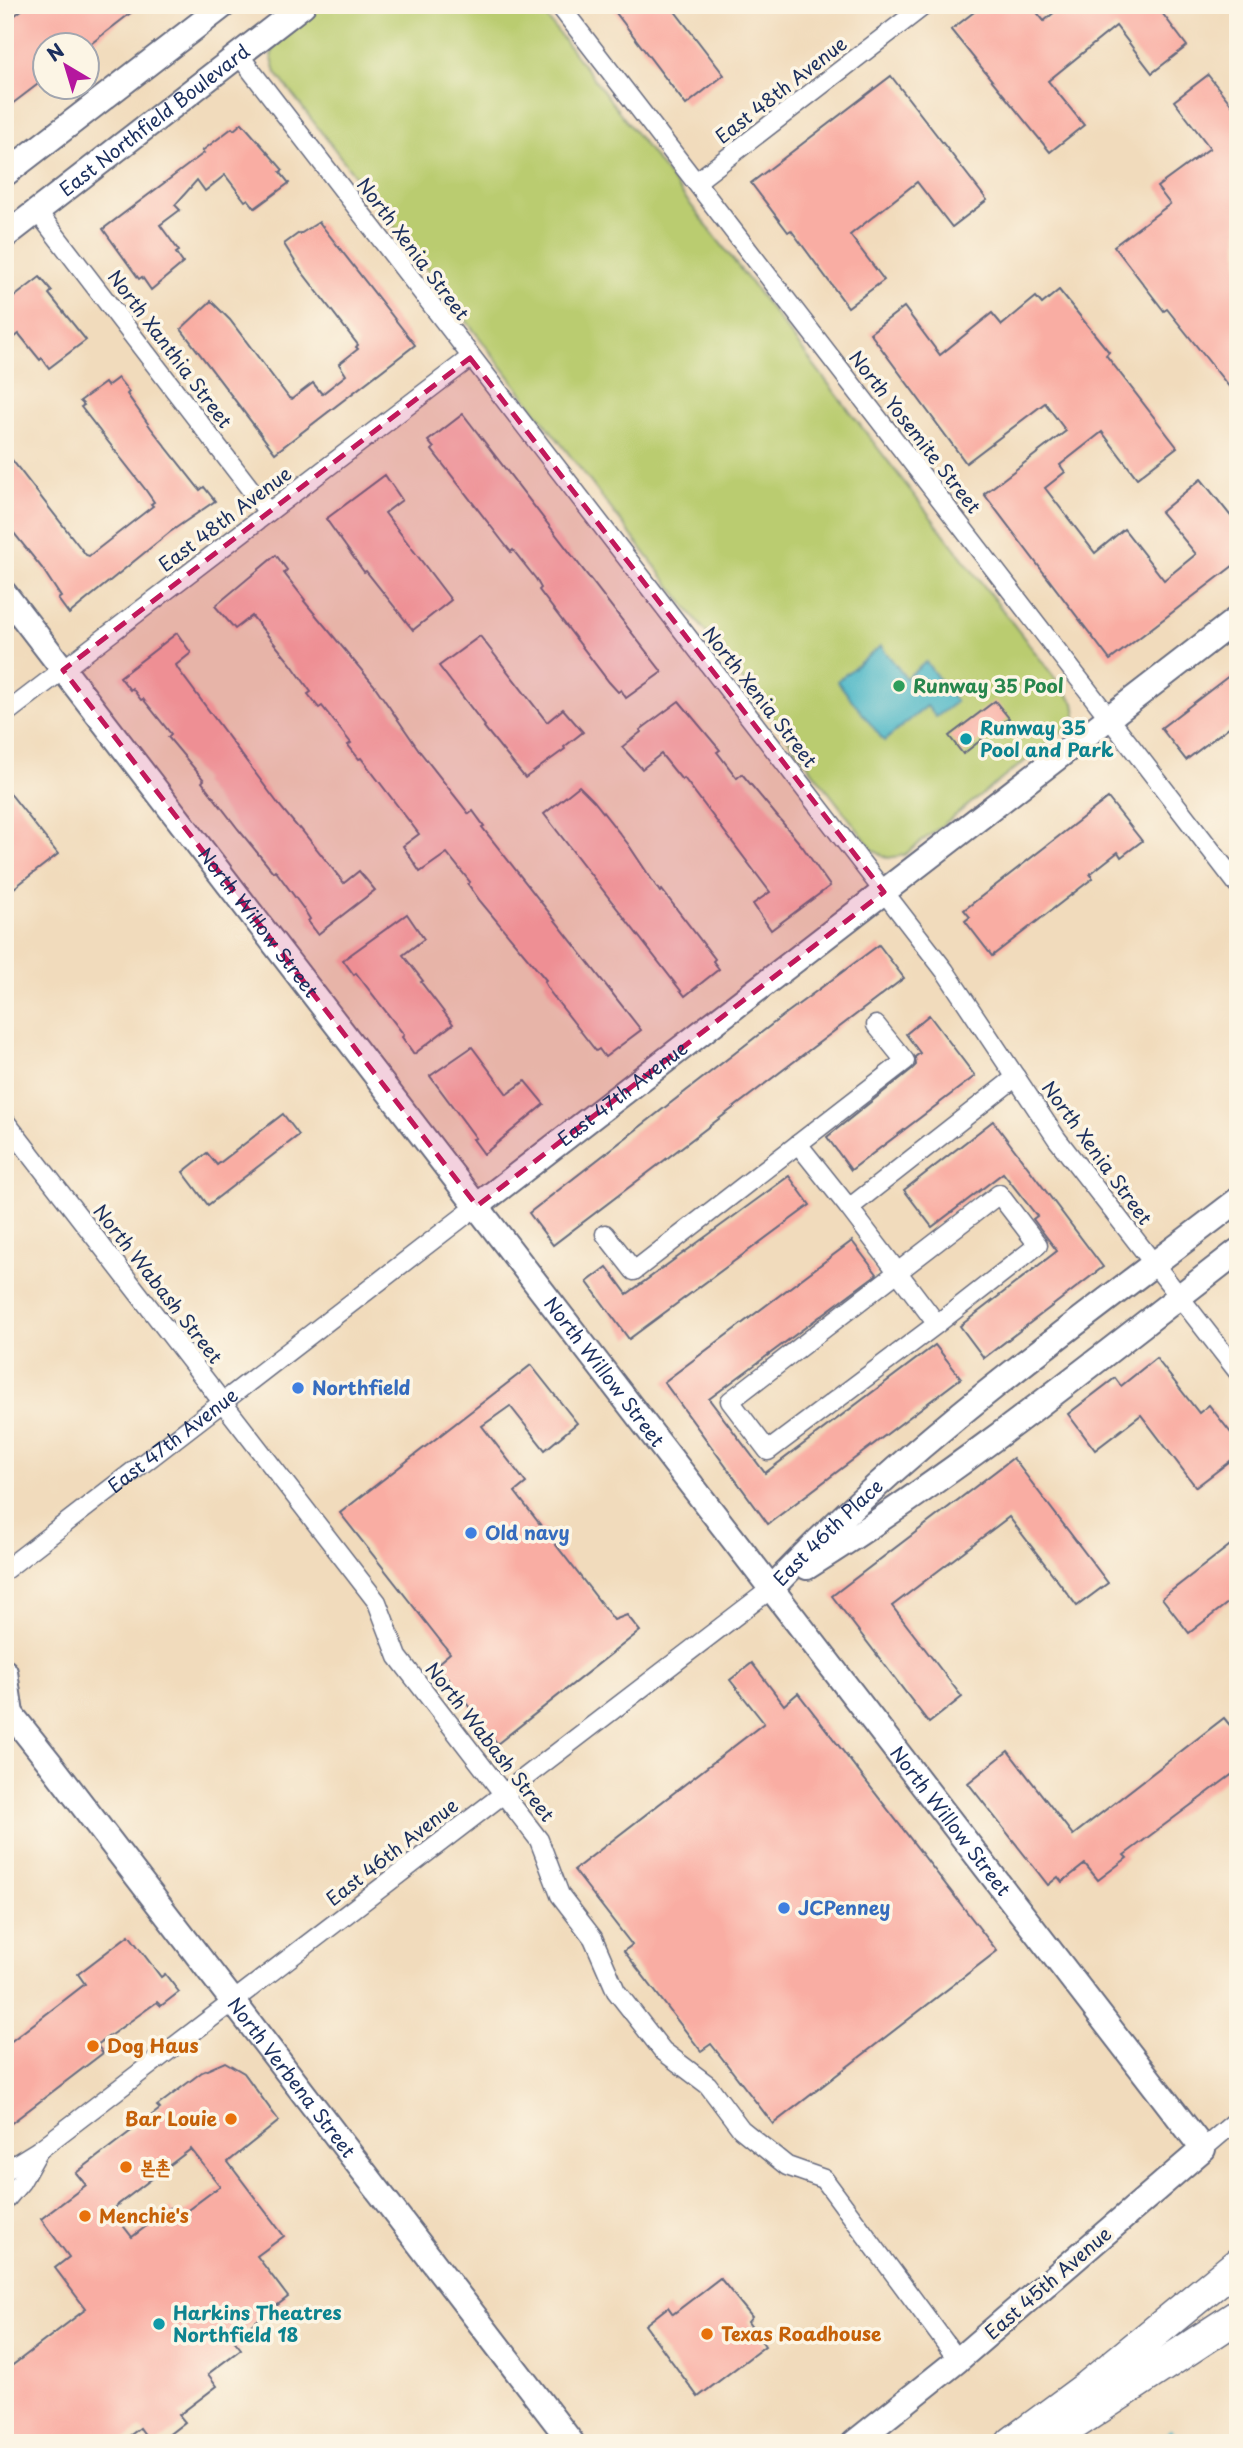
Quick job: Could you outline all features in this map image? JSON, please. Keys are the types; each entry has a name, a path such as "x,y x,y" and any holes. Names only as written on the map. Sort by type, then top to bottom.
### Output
{"highway":[{"path":"1012,2443 1088,2386 1238,2264"},
{"path":"1044,2443 1238,2316"}],"street":[{"name":"East Northfield Boulevard","path":"5,236 303,5"},
{"name":"North Yosemite Street","path":"559,5 1238,885"},
{"name":"East 48th Avenue","path":"696,182 925,5"},
{"path":"6,172 211,9"},
{"name":"North Xenia Street","path":"239,55 470,358 946,971 1057,1139 1238,1372"},
{"name":"North Xanthia Street","path":"37,211 268,512"},
{"name":"East 48th Avenue","path":"5,714 470,358"},
{"name":"North Willow Street","path":"5,594 1203,2150"},
{"name":"East 47th Avenue","path":"5,1570 1238,618"},
{"path":"605,1234 634,1271 905,1061 876,1025"},
{"path":"849,1208 1016,1077"},
{"name":"North Wabash Street","path":"5,1121 377,1602 398,1657 539,1840 560,1895 593,1938 616,1992 663,2051 708,2085 741,2129 788,2166 824,2179 958,2360"},
{"path":"798,1144 937,1324"},
{"path":"999,1194 1038,1245 937,1324 768,1451 730,1401 999,1194"},
{"name":"East 46th Place","path":"772,1588 806,1552 950,1421 1238,1200"},
{"name":"East 46th Place","path":"772,1588 889,1515 1238,1251"},
{"name":"East 46th Avenue","path":"5,2171 39,2150 772,1588"},
{"name":"North Verbena Street","path":"5,1672 8,1713 572,2443"},
{"name":"East 45th Avenue","path":"854,2443 958,2360 1238,2119"},
{"name":"East 46th Avenue","path":"5,2201 21,2182 39,2150"}],"highlighted area":[{"path":"470,358 884,892 477,1206 63,670"}],"green space":[{"path":"322,5 537,5 1074,703 1076,715 1069,727 904,855 888,858 874,851 276,73 271,55 279,39"}],"water":[{"name":"Runway 35 Pool","path":"881,646 906,678 926,662 956,702 936,717 927,706 884,741 837,681"}],"building":[{"path":"28,5 141,5 102,35 102,32 32,32 32,89 12,104 5,96 5,23"},
{"path":"610,5 670,5 724,75 686,105"},
{"path":"983,5 1031,5 1044,21 1063,5 1156,5 1187,46 1152,73 1116,26 1048,81 1084,125 1050,152 951,30"},
{"path":"1208,75 1238,113 1238,398 1167,309 1164,311 1114,246 1170,204 1157,187 1210,148 1174,101"},
{"path":"891,76 987,200 952,227 917,182 850,235 884,280 848,307 791,230 788,232 751,183"},
{"path":"242,123 283,170 280,172 289,183 255,208 248,199 245,201 225,175 205,191 197,180 175,205 180,210 160,225 179,251 176,253 183,263 151,290 142,277 139,279 103,229"},
{"path":"319,222 415,345 275,453 181,329 211,301 230,320 289,398 292,399 313,383 322,394 346,375 339,364 358,349 358,345 284,244"},
{"path":"40,277 52,291 49,294 86,340 49,368 19,334 5,345 5,304"},
{"path":"1059,290 1109,352 1106,355 1177,447 1137,478 1102,432 1060,465 1065,472 1045,488 1095,553 1124,529 1164,580 1196,554 1161,512 1201,479 1238,525 1238,562 1110,660 984,494 1066,431 1045,403 966,463 870,333 904,307 940,355 992,313 1002,325 1036,297 1042,304"},
{"path":"118,378 151,428 200,490 204,487 215,501 170,532 69,614 42,568 5,522 5,451 89,556 153,506 151,504 154,502 81,407 84,405 80,401 105,383 107,386"},
{"path":"463,414 662,672 626,698 621,690 618,692 609,682 539,590 541,588 536,579 513,550 511,552 432,450 434,448 428,441"},
{"path":"385,475 402,500 385,513 451,600 413,630 366,571 364,572 326,519"},
{"path":"276,555 287,570 284,573 304,601 374,685 421,753 469,814 473,811 484,826 482,827 641,1030 605,1057 599,1049 596,1051 550,992 544,982 546,980 480,901 468,884 470,882 447,853 420,872 403,846 419,834 348,745 351,743 322,706 319,708 308,694 311,692 291,664 252,616 235,629 215,606"},
{"path":"177,633 191,653 176,665 178,669 279,805 344,883 359,871 375,890 318,934 275,870 273,872 238,829 202,782 204,780 168,737 171,734 143,699 141,700 132,688 130,690 120,677"},
{"path":"480,636 547,722 563,709 583,732 564,747 565,749 525,778 439,666"},
{"path":"1238,669 1238,720 1186,760 1161,728"},
{"path":"679,701 720,750 717,752 737,778 742,774 802,846 830,886 771,930 753,904 770,892 684,778 682,780 661,754 642,769 622,747"},
{"name":"Runway 35 Pool and Park","path":"995,701 1009,718 963,754 949,736"},
{"path":"579,786 628,844 660,892 662,890 715,959 713,961 719,969 685,996 544,814"},
{"path":"5,787 58,854 5,895"},
{"path":"1108,798 1142,841 1121,857 1118,852 1090,874 1093,878 992,956 965,921 970,917 964,910"},
{"path":"407,914 424,939 403,955 453,1024 414,1054 402,1037 404,1035 343,960"},
{"path":"879,945 904,978 553,1245 529,1213 784,1015"},
{"path":"929,1015 975,1076 851,1170 827,1137 916,1065 915,1057 920,1053 906,1034"},
{"path":"472,1047 507,1094 525,1081 544,1104 484,1154 473,1139 476,1138 430,1076"},
{"path":"283,1114 299,1135 208,1205 183,1172 207,1153 217,1165"},
{"path":"993,1121 1103,1267 984,1358 960,1326 1057,1251 1033,1219 1037,1216 1003,1173 932,1227 904,1190"},
{"path":"789,1176 810,1205 629,1339 587,1282 607,1267 627,1294"},
{"path":"852,1241 877,1274 709,1399 765,1473 935,1345 961,1378 768,1524 664,1382"},
{"path":"1156,1358 1199,1413 1209,1405 1238,1442 1238,1455 1196,1487 1141,1415 1095,1450 1068,1414 1115,1378 1121,1386"},
{"path":"531,1365 577,1423 545,1450 510,1406 482,1426 526,1483 515,1492 614,1620 627,1615 640,1631 497,1744 437,1664 450,1653 340,1513"},
{"path":"1013,1458 1108,1583 1077,1606 1009,1517 892,1606 962,1697 929,1723 832,1596"},
{"path":"1238,1539 1238,1595 1189,1633 1162,1598"},
{"name":"JCPenney","path":"752,1663 784,1705 798,1693 997,1951 773,2124 711,2044 701,2051 624,1951 632,1945 574,1870 764,1723 730,1680"},
{"path":"1224,1718 1238,1735 1238,1770 1124,1855 1127,1858 1098,1880 1085,1864 1062,1882 1058,1877 1048,1885 968,1783 1008,1751 1073,1835"},
{"path":"129,1935 161,1977 165,1974 179,1992 161,2006 157,2002 97,2045 103,2053 5,2128 5,2046 85,1984 78,1974"},
{"name":"Harkins Theatres Northfield 18","path":"225,2062 244,2073 279,2121 228,2162 284,2236 257,2256 288,2297 233,2339 241,2349 208,2374 217,2386 179,2415 185,2422 158,2443 151,2443 140,2428 120,2443 5,2443 5,2371 86,2309 55,2268 69,2257 41,2219 86,2185 76,2173 160,2109 157,2106 202,2072","holes":["191,2149 220,2186 177,2218 170,2208 132,2237 111,2210"]},
{"path":"720,2278 752,2317 748,2322 765,2346 698,2397 645,2325 668,2307 673,2314"}],"waterway":[{"path":"1161,2443 1171,2432"}],"place":[{"name":"Runway 35 Pool","path":"899,686"},
{"name":"Runway 35 Pool and Park","path":"966,739"},
{"name":"Northfield","path":"298,1388"},
{"name":"Old navy","path":"471,1533"},
{"name":"JCPenney","path":"784,1908"},
{"name":"Dog Haus","path":"93,2046"},
{"name":"Bar Louie","path":"231,2119"},
{"name":"본촌","path":"126,2167"},
{"name":"Menchie's","path":"85,2216"},
{"name":"Harkins Theatres Northfield 18","path":"159,2324"},
{"name":"Texas Roadhouse","path":"707,2334"}]}
